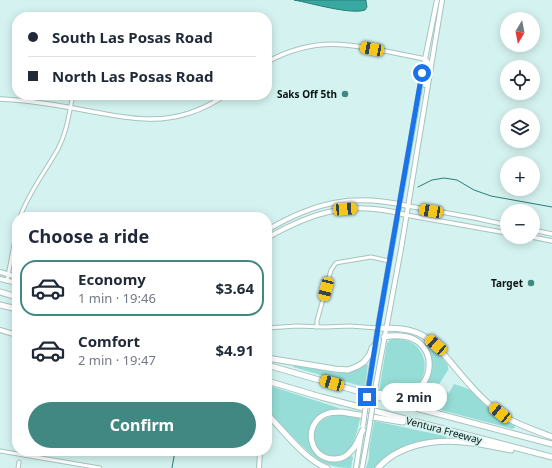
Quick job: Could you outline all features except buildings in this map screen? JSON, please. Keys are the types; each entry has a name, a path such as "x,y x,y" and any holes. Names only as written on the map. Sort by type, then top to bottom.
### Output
{"highway":[{"path":"0,292 12,296"},
{"path":"0,305 12,308"},
{"path":"378,328 393,328 414,332 427,338 436,345 478,393 500,413 513,421 552,437"},
{"path":"332,383 399,396 406,396 420,388 427,377 429,367 428,358 424,348 417,341 412,339 394,336 384,337"},
{"path":"272,359 348,370 364,362 370,354 372,348 376,345"},
{"name":"Ventura Freeway","path":"272,366 423,410 552,444"},
{"name":"Ventura Freeway","path":"272,383 320,397 552,457"},
{"path":"363,428 352,450 341,458 331,459 322,456 311,442 312,429 315,422 325,414 334,412 433,427"},
{"path":"272,419 305,454 316,463 327,468"},
{"path":"378,468 389,458 401,451 419,445 441,442 473,443 543,455"}],"main road":[{"path":"356,468 378,328 425,59 437,0"},
{"path":"362,468 384,337 395,286 442,0"},
{"path":"425,59 428,63 424,93 425,97"},
{"path":"272,227 310,209 338,202 368,200 383,201 408,206"},
{"path":"272,235 296,222 331,211 380,209 406,215"},
{"path":"0,272 12,276"},
{"path":"0,279 12,282"},
{"path":"0,330 12,334"},
{"path":"259,468 260,456"}],"street":[{"path":"272,60 302,48 331,44 356,46 425,59"},
{"path":"0,99 12,100"},
{"path":"13,100 38,102 133,118 158,119 194,112 217,100"},
{"path":"22,212 62,140 67,126 72,100"},
{"path":"408,206 500,223"},
{"path":"406,215 500,232"},
{"path":"540,231 552,234"},
{"path":"540,239 552,241"},
{"path":"7,280 12,255"},
{"path":"317,327 317,321 328,277 336,263 371,257 390,261"},
{"path":"272,328 350,326 378,328"},
{"path":"0,451 12,453"},
{"path":"28,456 98,468"},
{"path":"18,468 19,462"}],"shaded area":[{"path":"294,0 366,0 367,7 365,10 350,11"},
{"path":"395,338 413,343 420,351 425,364 422,378 419,384 406,392 389,393 379,391 387,343"},
{"path":"429,345 445,360 448,367 448,370 438,386 449,393 454,384 471,390 497,415 515,425 515,427 513,429 406,401 406,397 411,395 430,372 425,347"},
{"path":"365,364 368,365 365,387 293,367 294,365 350,371"},
{"path":"272,387 339,408 338,410 311,424 309,440 315,453 328,461 336,462 351,456 353,457 351,468 336,467 323,462 312,455 272,416"},
{"path":"335,415 346,415 360,418 355,439 349,450 341,455 332,456 324,454 318,449 314,434 317,426 324,419"},
{"path":"374,421 445,436 446,439 417,444 399,450 382,460 375,468 366,468"}],"waterway":[{"path":"418,187 432,180 444,178 457,180 474,190 491,196 552,207"},
{"path":"172,468 174,456"}],"place":[{"name":"Saks Off 5th","path":"345,94"},
{"name":"Target","path":"531,283"}],"route":[{"path":"367,397 422,73"}]}
